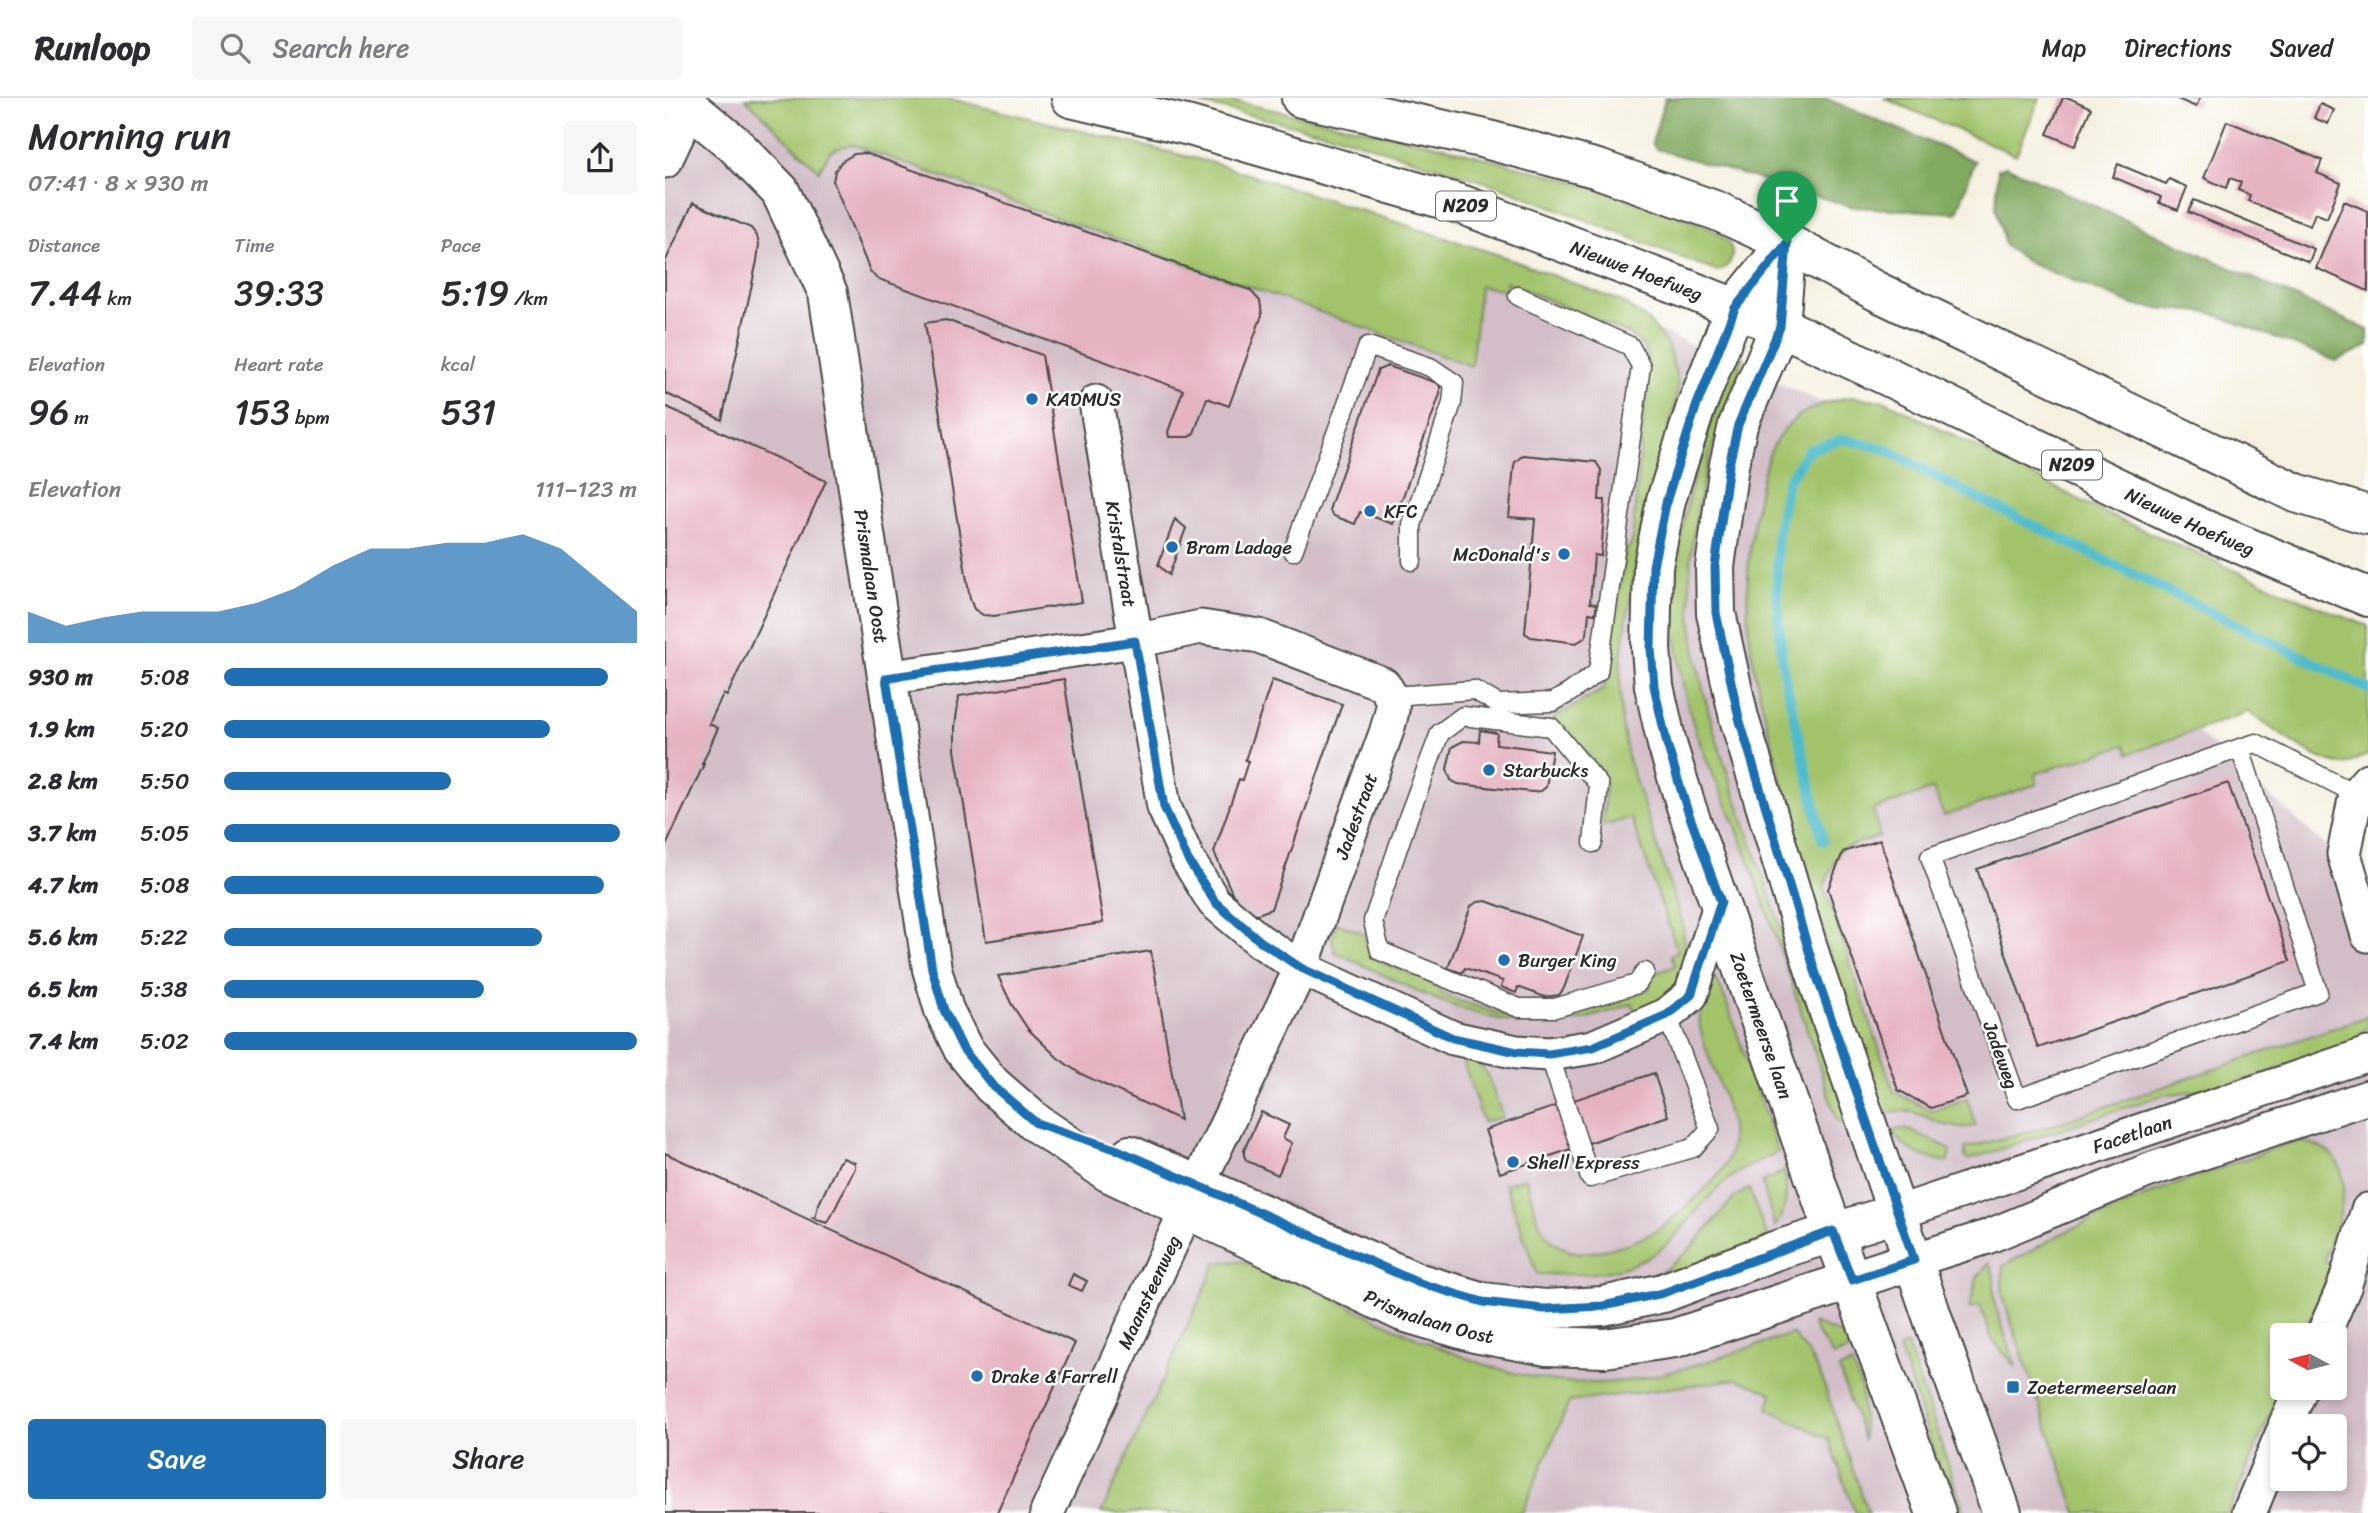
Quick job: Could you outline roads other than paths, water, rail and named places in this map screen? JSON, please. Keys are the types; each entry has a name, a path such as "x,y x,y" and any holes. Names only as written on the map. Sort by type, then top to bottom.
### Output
{"street":[{"name":"Nieuwe Hoefweg","path":"1071,98 1190,126 1463,205 1735,308 2001,429 2201,528 2368,597"},
{"path":"1301,98 1481,138 1598,169 1717,211 1787,243 1876,291 2296,493 2368,515"},
{"path":"665,161 680,103"},
{"name":"Prismalaan Oost","path":"680,103 734,144 780,191 828,293 932,969 944,1010 963,1049 992,1085 1036,1123 1118,1150 1192,1198 1403,1312 1475,1334 1547,1346 1605,1348 1675,1338 1914,1260"},
{"name":"Zoetermeerse laan","path":"1787,243 1735,308 1696,407 1667,499 1652,579 1651,648 1654,686 1667,744 1682,793 1833,1231 1936,1513"},
{"path":"1787,243 1780,327 1738,425 1729,465 1715,567 1716,613 1739,718 1814,968 2002,1513"},
{"name":"Kristalstraat","path":"1096,402 1164,807 1188,860 1215,902 1260,941 1301,968 1453,1038 1517,1052 1549,1054 1593,1047 1667,1015 1691,995 1721,902"},
{"path":"886,678 1135,641 1201,627 1259,636 1383,684 1393,696"},
{"name":"Jadestraat","path":"1192,1198 1301,968 1386,733 1393,696"},
{"path":"2362,787 2368,837"},
{"path":"2362,787 2343,854 2368,935"},
{"name":"Facetlaan","path":"1897,1213 2368,1054"},
{"name":"Facetlaan","path":"1914,1260 1987,1237 2147,1171 2368,1097"},
{"name":"Prismalaan Oost","path":"1192,1198 1419,1283 1483,1302 1544,1309 1603,1306 1663,1293 1833,1231 1897,1213"},
{"name":"Maansteenweg","path":"1047,1513 1192,1198"},
{"path":"2328,1323 2344,1287 2368,1210"},
{"path":"2249,1513 2270,1463"}],"lane":[{"path":"1393,696 1474,690 1498,704 1553,702 1598,672 1641,366 1630,346 1518,296"},
{"path":"1293,551 1368,346 1430,367 1454,383 1452,403 1412,525 1412,561"},
{"path":"1593,843 1599,785 1551,727 1463,716 1440,733 1409,815 1373,921 1380,951 1520,1008 1555,1008 1567,1005 1637,984 1645,972"},
{"name":"Jadeweg","path":"2240,748 2318,992 2017,1099 1930,857 2240,748 2256,743 2362,787"},
{"path":"1549,1054 1590,1178 1693,1148 1710,1129 1667,1015"}],"waterway":[{"path":"1823,841 1783,669 1777,597 1777,535 1787,482 1808,450 1843,439 1886,449 1959,489 2368,689"}],"place":[{"name":"KADMUS","path":"1032,399"},
{"name":"KFC","path":"1370,511"},
{"name":"Bram Ladage","path":"1172,547"},
{"name":"McDonald's","path":"1564,554"},
{"name":"Starbucks","path":"1489,770"},
{"name":"Burger King","path":"1504,960"},
{"name":"Shell Express","path":"1513,1162"},
{"name":"Drake & Farrell","path":"977,1376"},
{"name":"Zoetermeerselaan","path":"2013,1387"}]}
